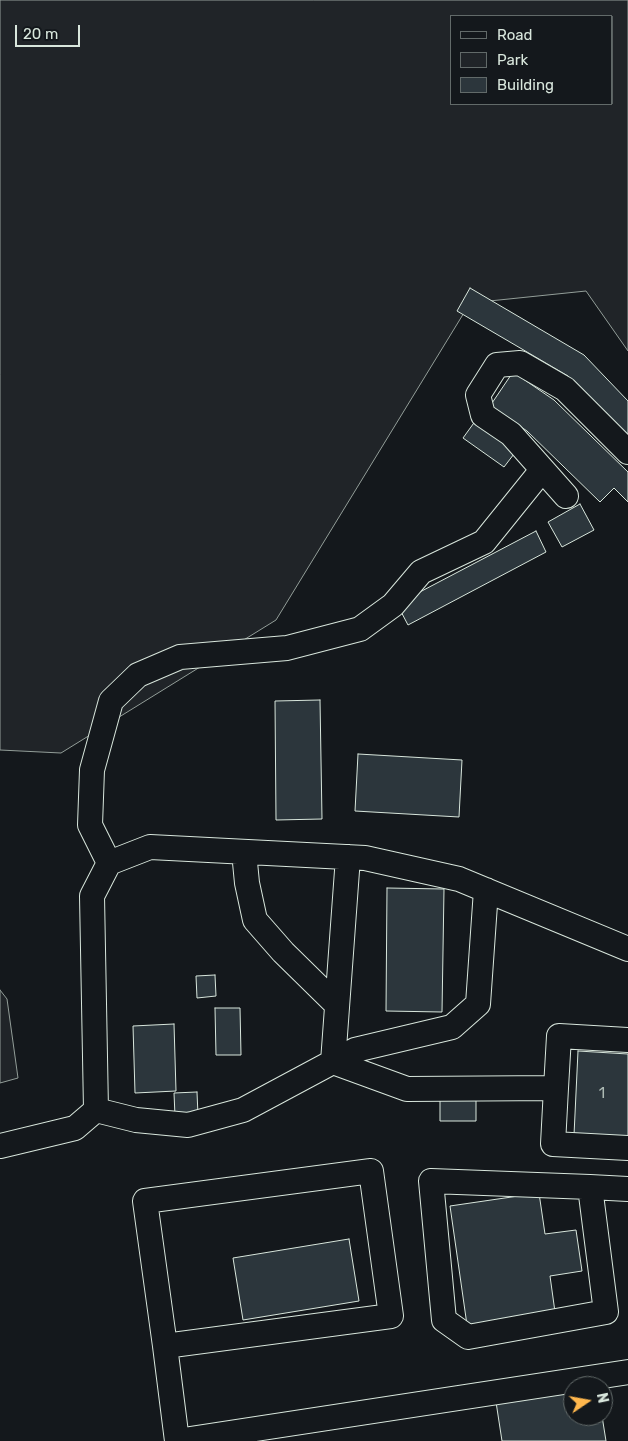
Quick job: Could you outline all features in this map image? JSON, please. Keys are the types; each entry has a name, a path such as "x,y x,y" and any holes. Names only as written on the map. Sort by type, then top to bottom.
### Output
{"lane":[{"path":"566,496 511,434 483,415 478,395 497,366 520,362 565,389 628,452"},
{"path":"109,863 90,825 92,770 111,701 138,675 180,657 287,648 360,629 393,605 421,572 484,542 542,470"},
{"path":"96,1110 92,896 109,863 150,847 365,858 459,879 628,949"},
{"path":"244,852 247,883 255,920 283,952 337,1004"},
{"path":"333,1062 348,857"},
{"path":"96,1110 136,1120 188,1125 244,1110 355,1050 452,1027 478,1004 486,890"},
{"path":"628,1040 559,1036 552,1144 628,1148"},
{"path":"333,1062 407,1088 556,1088"},
{"path":"0,1146 75,1128 96,1110"},
{"path":"165,1346 391,1316 371,1171 145,1201 177,1441 628,1372"},
{"path":"590,1187 606,1312 468,1337 444,1320 431,1181 590,1187 628,1189"}],"green space":[{"path":"0,0 628,0 628,351 586,291 470,303 276,620 61,753 0,750"},
{"path":"0,990 7,999 18,1078 0,1083"}],"building":[{"path":"470,288 584,355 628,401 628,438 568,376 457,311"},
{"path":"513,372 554,400 628,472 628,502 614,488 600,502 527,431 490,406"},
{"path":"476,420 517,450 504,467 463,438"},
{"path":"580,504 594,530 562,547 548,522"},
{"path":"536,531 546,552 408,625 397,604"},
{"path":"320,700 322,819 276,820 275,701"},
{"path":"358,754 462,760 459,817 355,811"},
{"path":"387,888 444,889 442,1012 386,1011"},
{"path":"215,975 216,996 197,998 196,976"},
{"path":"215,1008 240,1008 241,1055 216,1055"},
{"path":"174,1024 176,1091 135,1093 133,1026"},
{"path":"578,1051 628,1054 628,1137 574,1135"},
{"path":"197,1092 198,1115 175,1116 174,1093"},
{"path":"440,1099 476,1099 476,1121 440,1121"},
{"path":"539,1193 545,1234 576,1230 582,1271 550,1276 555,1312 467,1325 450,1206"},
{"path":"349,1239 359,1301 243,1320 233,1258"},
{"path":"563,1392 563,1426 604,1426 606,1441 502,1441 496,1402"}]}
